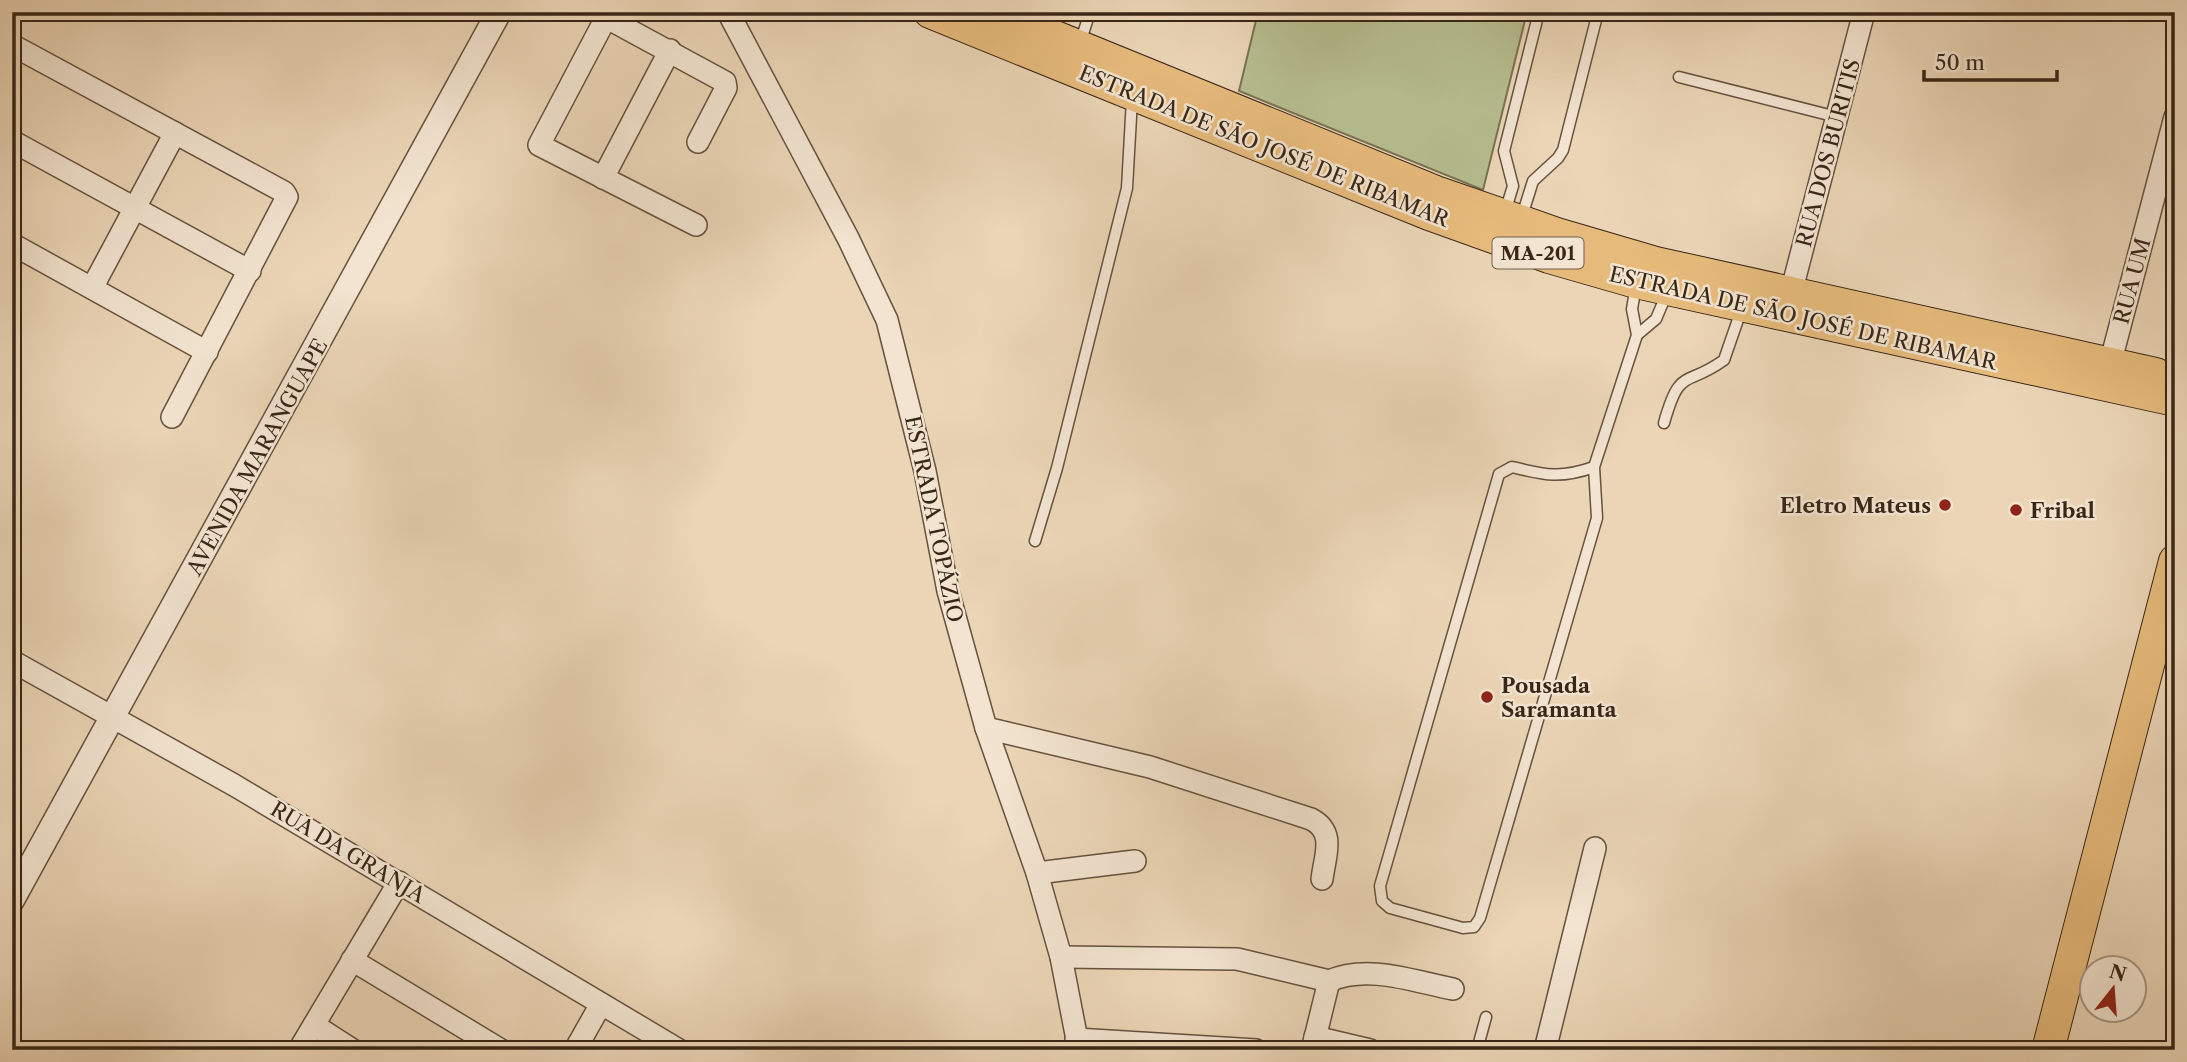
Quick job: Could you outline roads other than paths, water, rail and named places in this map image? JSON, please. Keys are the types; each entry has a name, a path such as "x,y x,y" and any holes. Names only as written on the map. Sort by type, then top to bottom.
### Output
{"main road":[{"name":"ESTRADA DE SÃO JOSÉ DE RIBAMAR","path":"930,12 1441,219 1549,257 1636,282 2175,400"},
{"name":"ESTRADA DE SÃO JOSÉ DE RIBAMAR","path":"994,12 1333,151 1512,219 1656,263 2175,378"},
{"path":"2049,1050 2175,561"}],"street":[{"name":"AVENIDA MARANGUAPE","path":"12,900 499,12"},
{"name":"ESTRADA TOPÁZIO","path":"728,12 848,238 887,320 925,471 948,591 986,728 1037,873 1061,957 1078,1044"},
{"name":"RUA DOS BURITIS","path":"1791,293 1864,12"},
{"path":"696,225 539,145 604,14 725,82 726,88 698,142"},
{"path":"12,45 284,192 286,204 172,416"},
{"path":"603,178 670,50"},
{"name":"RUA UM","path":"2110,363 2175,117"},
{"path":"92,288 175,133"},
{"path":"12,141 250,271"},
{"path":"12,244 207,352"},
{"name":"RUA DA GRANJA","path":"12,661 399,882 679,1050"},
{"path":"986,728 1150,767 1311,819 1323,825 1328,835 1322,879"},
{"path":"1545,1050 1595,848"},
{"path":"1037,873 1135,861"},
{"path":"299,1050 399,882"},
{"path":"1061,957 1237,959 1329,981 1347,973 1363,972 1452,989"},
{"path":"352,960 501,1050"},
{"path":"1329,981 1313,1043 1370,1050"},
{"path":"575,1050 601,1004"},
{"path":"314,1025 353,1050"},
{"path":"1078,1044 1256,1050"}],"lane":[{"path":"1079,46 1090,12"},
{"path":"1512,219 1513,186 1504,151 1539,12"},
{"path":"1512,219 1533,181 1559,158 1563,150 1598,12"},
{"path":"1679,77 1837,117"},
{"path":"1035,541 1057,468 1127,188 1133,93"},
{"path":"1594,467 1569,476 1548,476 1511,467 1499,474 1380,886 1382,901 1390,908 1463,928 1474,927 1480,918 1597,518 1594,467 1637,335 1632,309 1636,282"},
{"path":"1637,335 1656,319 1669,289"},
{"path":"1664,423 1672,395 1683,380 1724,360 1743,306"},
{"path":"1477,1050 1486,1017"}],"place":[{"name":"Eletro Mateus","path":"1945,505"},
{"name":"Fribal","path":"2016,510"},
{"name":"Pousada Saramanta","path":"1487,697"}]}
